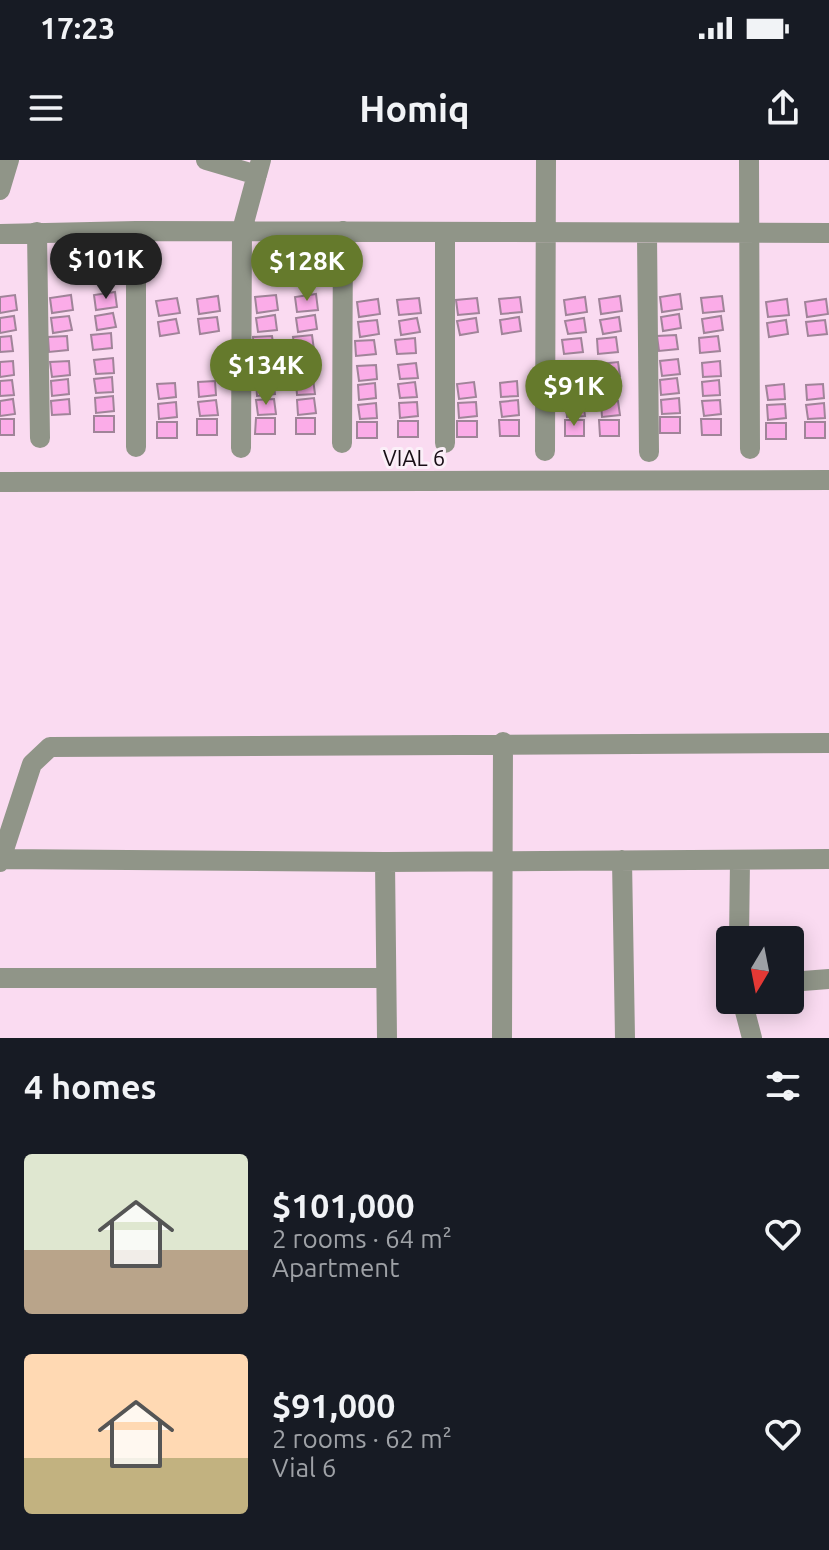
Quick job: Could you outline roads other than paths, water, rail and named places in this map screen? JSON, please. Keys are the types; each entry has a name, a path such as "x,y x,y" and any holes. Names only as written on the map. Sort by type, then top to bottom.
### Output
{"street":[{"path":"0,190 9,160"},
{"path":"206,160 259,167 242,230 241,448"},
{"path":"545,451 546,160"},
{"path":"749,160 750,449"},
{"path":"0,234 242,230 829,233"},
{"path":"136,231 136,447"},
{"path":"342,443 343,231"},
{"path":"37,232 40,438"},
{"path":"445,232 445,443"},
{"path":"647,234 649,452"},
{"name":"VIAL 6","path":"0,482 829,480"},
{"path":"829,743 503,742 50,747 38,754 32,764 0,860 385,862 829,859"},
{"path":"502,1038 503,742"},
{"path":"622,860 625,1038"},
{"path":"739,926 740,861"},
{"path":"385,862 387,1038"},
{"path":"0,978 385,978"},
{"path":"804,981 829,979"},
{"path":"746,1014 752,1038"}]}
